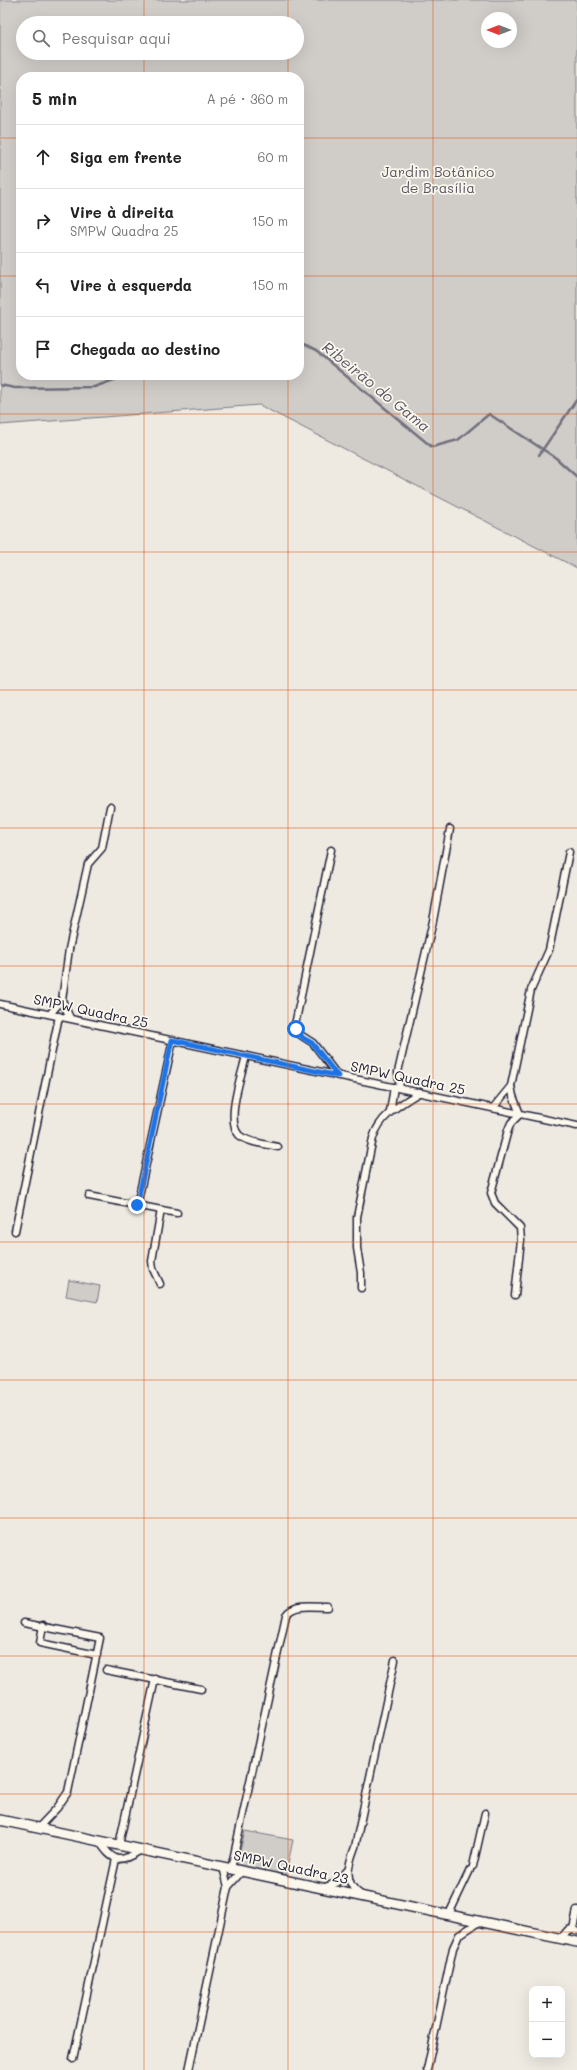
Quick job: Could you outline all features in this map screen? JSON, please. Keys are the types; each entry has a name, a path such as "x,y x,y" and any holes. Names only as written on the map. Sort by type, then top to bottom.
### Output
{"street":[{"path":"70,1018 62,1000 68,956 88,864 102,848 110,807"},
{"path":"390,1112 391,1086 398,1072 433,921 450,828"},
{"path":"331,850 295,1024 299,1034 312,1043 338,1076"},
{"path":"515,1295 521,1240 520,1228 494,1203 491,1193 508,1130 511,1123 520,1114 511,1086 532,990 549,950 569,852"},
{"path":"50,1014 62,1000"},
{"name":"SMPW Quadra 25","path":"0,1004 577,1126"},
{"path":"15,1231 59,1016"},
{"path":"137,1205 172,1040"},
{"path":"246,1056 235,1104 233,1123 239,1135 244,1138 278,1147"},
{"path":"398,1072 400,1088"},
{"path":"493,1108 511,1086"},
{"path":"360,1288 361,1273 357,1248 359,1207 376,1130 390,1112 420,1092"},
{"path":"89,1196 177,1213"},
{"path":"160,1284 153,1269 152,1261 161,1210"},
{"path":"189,2070 228,1887 227,1868 286,1615 289,1610 295,1607 328,1607"},
{"path":"24,1623 43,1625 100,1638 68,1792 57,1808 38,1828"},
{"path":"43,1625 40,1643 97,1655"},
{"path":"366,1897 353,1889 348,1875 395,1660"},
{"path":"106,1670 155,1679 201,1690"},
{"path":"119,1845 155,1679"},
{"path":"449,1914 472,1868 485,1813"},
{"name":"SMPW Quadra 23","path":"0,1820 323,1887 577,1942"},
{"path":"99,1841 109,1855 116,1859 128,1858 141,1850"},
{"path":"74,2059 116,1859"},
{"path":"323,1887 330,1886 341,1879 349,1868"},
{"path":"228,1887 242,1871"},
{"path":"561,1938 568,1930 575,1930 577,1910"},
{"path":"427,2070 453,1948 459,1935 471,1925 480,1921"}],"green space":[{"name":"Jardim Botânico de Brasília","path":"0,0 577,0 577,568 259,405 0,425"},
{"path":"69,1280 100,1286 97,1302 66,1296"},
{"path":"245,1831 293,1840 285,1878 236,1867"}],"waterway":[{"name":"Ribeirão do Gama","path":"304,345 316,351 432,447 458,440 489,414 556,458 577,477"},
{"name":"Ribeirão do Gama","path":"0,385 15,388 94,387 114,380"},
{"path":"539,455 577,399"}],"route":[{"path":"137,1205 172,1040 338,1076 312,1043 303,1038 296,1029"}]}
